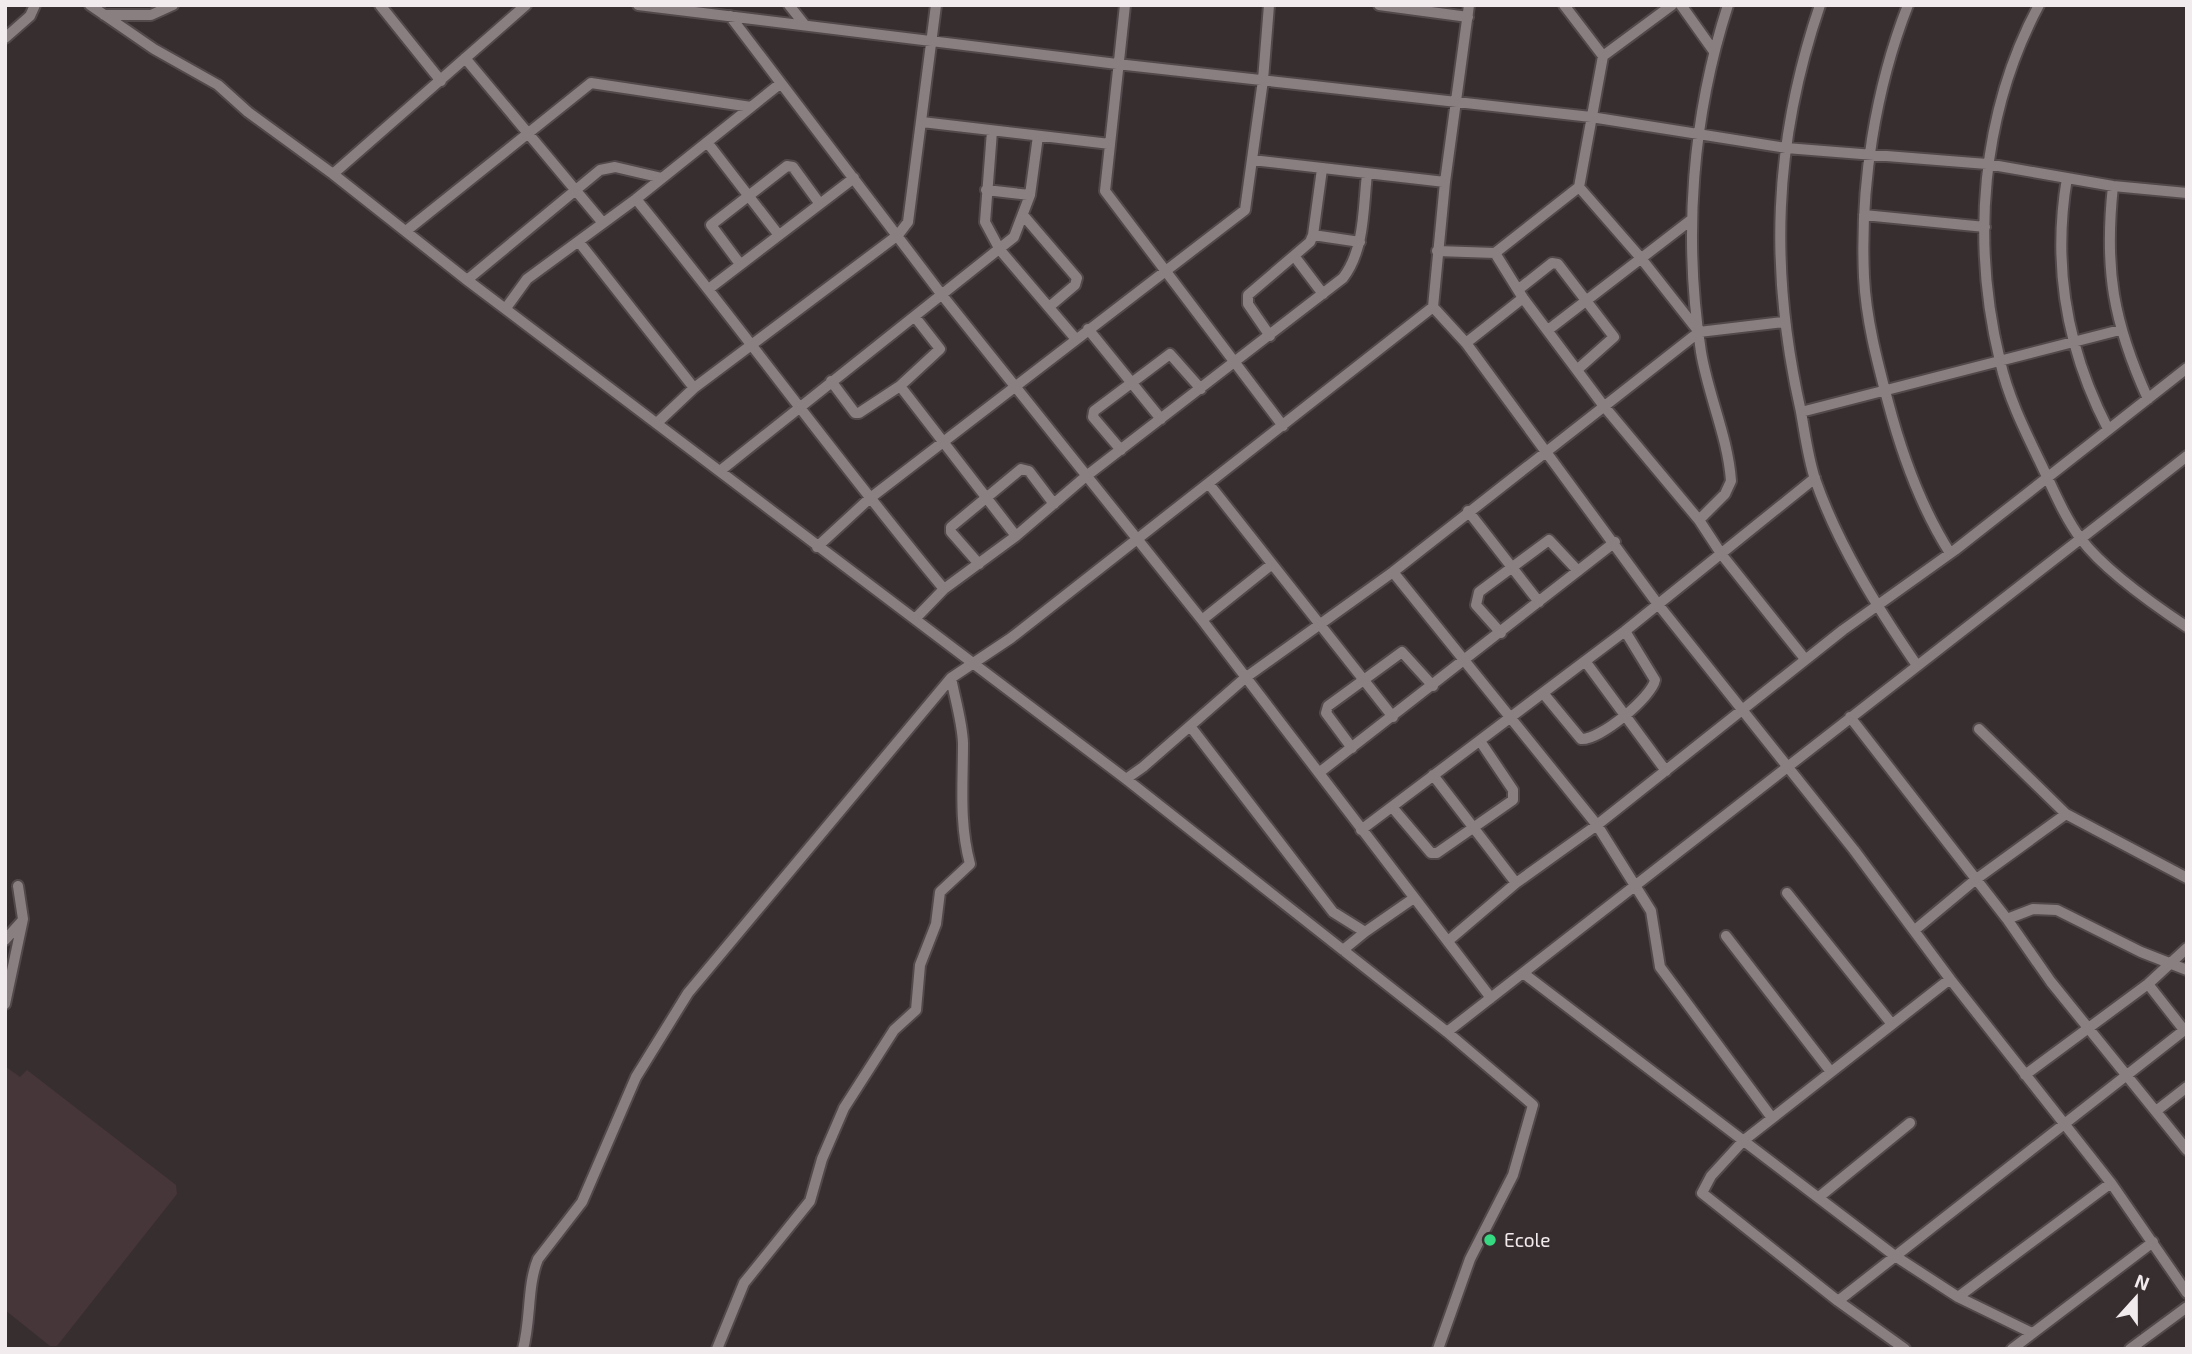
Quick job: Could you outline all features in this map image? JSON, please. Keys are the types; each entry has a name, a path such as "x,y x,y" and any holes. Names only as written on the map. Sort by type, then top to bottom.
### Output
{"street":[{"path":"5,38 30,16 35,5"},
{"path":"90,5 154,49 218,85 248,112 333,174 467,280 1126,779 1447,1032 1533,1105 1513,1175 1470,1259 1438,1349"},
{"path":"104,15 151,15 173,5"},
{"path":"333,174 526,5"},
{"path":"638,5 1117,64 1591,117 1786,148 1987,164 2113,186 2187,193"},
{"path":"789,5 804,24"},
{"path":"658,422 694,388 898,235 911,212 936,5"},
{"path":"1125,5 1105,191 1283,426"},
{"path":"817,547 869,499 1245,209 1263,80 1269,5"},
{"path":"1469,5 1445,183 1433,307 1466,343 1615,542 1657,603 1916,929 1950,979 2111,1183 2187,1293"},
{"path":"1564,5 1602,56"},
{"path":"1437,251 1495,253 1578,187 1602,56 1672,5"},
{"path":"1681,5 1713,50"},
{"path":"1699,520 1724,494 1731,481 1699,332 1691,220 1699,135 1713,50 1728,5"},
{"path":"1820,5 1786,148 1778,242 1783,322 1815,478 1876,605 1916,664"},
{"path":"1909,5 1887,66 1871,155 1864,215 1864,278 1872,345 1914,483 1932,524 1951,553"},
{"path":"2039,5 2025,31 2002,94 1987,164 1985,270 2000,362 2020,422 2081,539 2148,601 2187,627"},
{"path":"1385,6 1468,17"},
{"path":"384,7 442,81"},
{"path":"730,16 942,295 1202,620 1491,998"},
{"path":"465,58 603,223"},
{"path":"406,231 592,83 751,107"},
{"path":"506,308 527,279 636,199 780,83"},
{"path":"922,122 1110,144"},
{"path":"992,131 985,222 1000,250 1075,338"},
{"path":"720,471 1000,250 1016,234 1030,195 1038,136"},
{"path":"708,142 778,234"},
{"path":"1252,160 1445,183"},
{"path":"740,264 711,225 748,195 790,165 820,204"},
{"path":"467,280 577,189 608,167 662,178"},
{"path":"1270,336 1248,304 1248,295 1295,257 1313,235 1322,169"},
{"path":"915,619 944,589 1016,536 1085,477 1270,336 1351,268 1360,242 1367,174"},
{"path":"710,288 854,178"},
{"path":"2067,178 2060,219 2060,265 2084,379 2108,429"},
{"path":"2113,186 2108,252 2120,330 2148,398"},
{"path":"1578,187 1640,257 1699,332"},
{"path":"986,190 1030,195"},
{"path":"636,199 710,288 869,499 944,589"},
{"path":"1023,215 1077,278 1075,285 1049,307"},
{"path":"1864,215 1985,227"},
{"path":"1548,330 1691,220"},
{"path":"1313,235 1360,242"},
{"path":"579,242 694,388"},
{"path":"1495,253 1603,405 1699,520 1722,555 1805,660"},
{"path":"1295,257 1323,294"},
{"path":"1466,343 1555,263 1614,339 1578,369"},
{"path":"523,1349 530,1327 534,1270 538,1259 582,1202 636,1077 675,1013 951,678 1011,638 1433,307"},
{"path":"831,382 855,413 900,386 940,349 915,317"},
{"path":"1126,779 1245,678 1320,627 1393,572 1468,510 1699,332 1783,322"},
{"path":"1088,329 1161,419"},
{"path":"1801,412 2120,330"},
{"path":"1121,450 1093,414 1172,354 1200,389"},
{"path":"1448,941 1516,883 1597,825 1876,605 1951,553 2048,479 2187,368"},
{"path":"900,386 945,440 1016,536"},
{"path":"1447,1032 1916,664 2187,456"},
{"path":"979,564 951,532 953,524 1021,469 1025,470 1054,504"},
{"path":"1361,830 1625,631 1815,478"},
{"path":"1209,484 1393,717"},
{"path":"1468,510 1539,602"},
{"path":"1501,633 1476,605 1475,598 1511,566 1549,540 1578,571"},
{"path":"1320,772 1465,662 1615,542"},
{"path":"1202,620 1271,565"},
{"path":"1393,572 1597,825 1651,911 1660,967 1772,1118"},
{"path":"1543,692 1581,739 1593,738 1626,715 1654,688 1655,680 1625,631"},
{"path":"1352,748 1326,710 1402,652 1433,686"},
{"path":"1585,661 1666,771"},
{"path":"717,1349 744,1283 810,1201 822,1159 845,1108 894,1030 916,1010 920,965 936,923 940,892 970,864 962,818 961,724 951,678"},
{"path":"1850,717 2007,919 2051,982 2130,1076 2187,1150"},
{"path":"1190,726 1333,912 1365,932"},
{"path":"1979,729 2066,814 2187,878"},
{"path":"1392,807 1431,853 1441,852 1513,800 1514,794 1480,741"},
{"path":"1433,775 1516,883"},
{"path":"1916,929 1975,880 2066,814"},
{"path":"5,1004 23,919 18,886"},
{"path":"1787,893 1891,1023"},
{"path":"1343,950 1414,898"},
{"path":"2007,919 2033,909 2057,910 2171,965 2187,970"},
{"path":"5,940 23,919"},
{"path":"1726,936 1831,1072"},
{"path":"2025,1075 2148,984 2187,948"},
{"path":"1523,972 1895,1255 1958,1297 2032,1333"},
{"path":"1905,1349 1838,1301 1702,1193 1712,1176 1743,1141 1950,979"},
{"path":"1838,1301 2130,1076 2186,1029 2148,984"},
{"path":"2156,1111 2187,1087"},
{"path":"1819,1197 1910,1124"},
{"path":"1958,1297 2111,1183"},
{"path":"2012,1349 2153,1242"},
{"path":"2130,1349 2187,1307"}],"shaded area":[{"path":"5,1066 20,1077 27,1070 176,1185 177,1194 57,1346 50,1346 5,1310"}],"place":[{"name":"Ecole","path":"1490,1240"}]}
